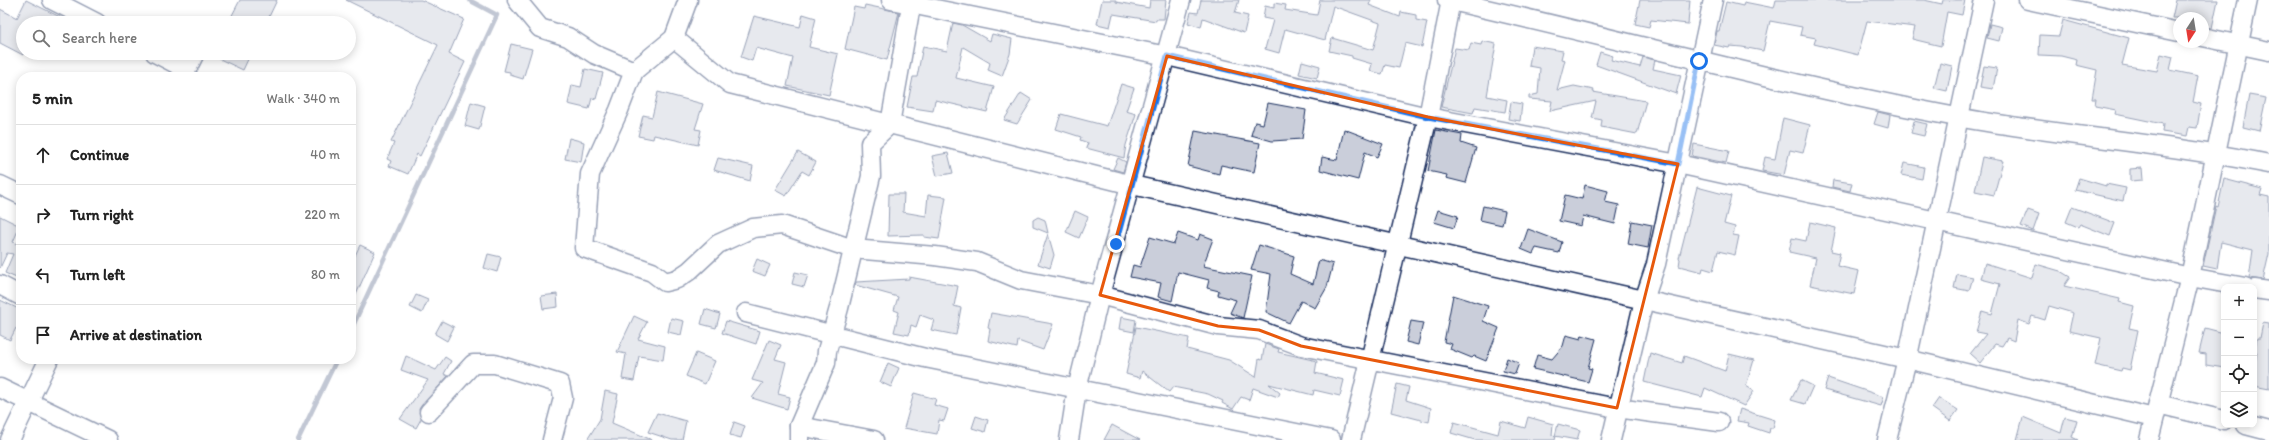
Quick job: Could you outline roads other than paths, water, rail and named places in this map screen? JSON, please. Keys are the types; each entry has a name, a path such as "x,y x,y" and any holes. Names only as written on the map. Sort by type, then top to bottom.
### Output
{"street":[{"path":"52,0 83,16"},
{"path":"517,0 540,28 568,37 594,54 634,71"},
{"path":"688,0 674,38 634,71 619,110 590,174 584,248 652,272 665,282 677,279 689,272 718,244 752,228 782,226 853,249 935,256 977,262 1021,280 1100,295 1218,326 1259,330 1300,346 1617,408 1719,422"},
{"path":"891,0 911,2 1167,56 1428,117 1678,164 2190,277 2228,284"},
{"path":"1069,440 1078,389 1100,295 1132,185 1181,0"},
{"path":"1351,440 1428,117 1450,0 1699,61 1958,117 2215,153 2269,164"},
{"path":"1611,440 1617,408 1644,300 1656,264 1713,0"},
{"path":"1887,440 1907,359 1984,0"},
{"path":"2028,0 2173,31"},
{"path":"2149,440 2190,277 2248,0"},
{"path":"874,440 799,433 826,363 871,176 870,143 890,124 911,2"},
{"path":"674,38 730,84 1132,185 1907,359 2156,411 2221,420"},
{"path":"2209,38 2269,51"},
{"path":"165,60 183,72 191,60"},
{"path":"0,185 16,193"},
{"path":"0,286 16,294"},
{"path":"2257,289 2269,291"},
{"path":"746,313 832,333 925,358 1331,440"},
{"path":"10,440 47,364"},
{"path":"429,412 472,364 495,364 560,384 563,398 552,440"},
{"path":"0,388 108,440"},
{"path":"2257,428 2269,431"}],"waterway":[{"path":"356,319 497,15 469,0"},
{"path":"298,440 335,364"}]}
